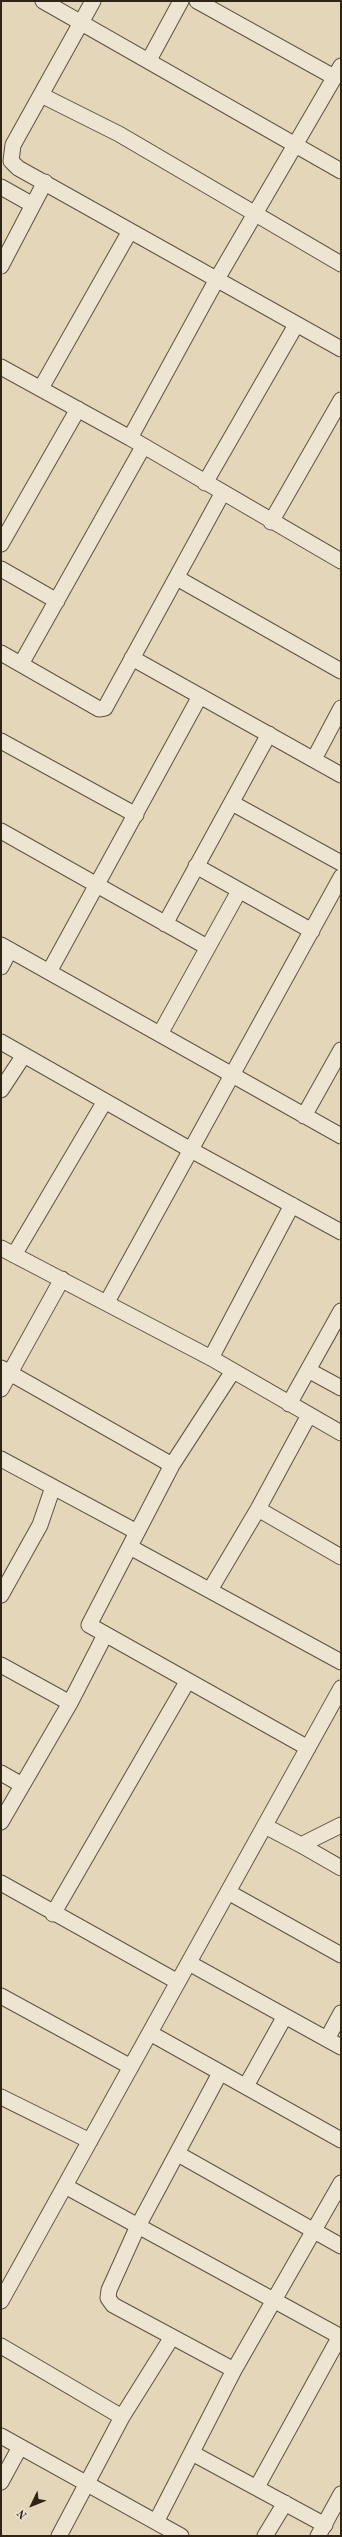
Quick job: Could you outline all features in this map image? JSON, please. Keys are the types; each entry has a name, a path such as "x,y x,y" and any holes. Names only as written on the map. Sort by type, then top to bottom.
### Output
{"street":[{"path":"43,1 149,60 341,171"},
{"path":"93,1 80,22 10,152 11,161 18,168 341,349"},
{"path":"149,60 181,1"},
{"path":"130,438 217,279 256,215 338,71 198,1"},
{"path":"41,95 119,134 341,264"},
{"path":"1,266 45,182"},
{"path":"1,187 33,205"},
{"path":"41,388 130,231"},
{"path":"205,483 296,325"},
{"path":"2,370 41,388 130,438 222,494 341,561"},
{"path":"271,522 341,400"},
{"path":"1,544 78,409"},
{"path":"20,664 57,601 143,446"},
{"path":"1,653 101,710 106,706 222,494"},
{"path":"1,570 57,601"},
{"path":"177,578 341,671"},
{"path":"132,658 341,775"},
{"path":"49,972 200,696"},
{"path":"314,759 341,708"},
{"path":"164,924 269,734"},
{"path":"1,741 136,815"},
{"path":"232,803 341,862"},
{"path":"1,831 207,947"},
{"path":"196,866 312,931"},
{"path":"107,1302 234,1075 341,877"},
{"path":"160,1034 239,890"},
{"path":"1,967 6,948 341,1136"},
{"path":"1,1042 191,1150 341,1232"},
{"path":"304,1116 341,1050"},
{"path":"1,1090 24,1055"},
{"path":"14,1255 105,1101"},
{"path":"211,1358 292,1205"},
{"path":"1,1248 107,1302 211,1358 341,1433"},
{"path":"1,1389 5,1371 62,1279"},
{"path":"289,1404 341,1311"},
{"path":"308,1370 341,1388"},
{"path":"5,1371 172,1465"},
{"path":"233,1371 172,1465 89,1623 90,1626 187,1682 308,1748"},
{"path":"210,1590 258,1509 309,1415"},
{"path":"1,1459 137,1532"},
{"path":"1,1595 40,1525 53,1487"},
{"path":"258,1509 341,1557"},
{"path":"130,1547 341,1662"},
{"path":"1,1822 70,1703 105,1635"},
{"path":"1,1665 70,1703"},
{"path":"52,1914 187,1682"},
{"path":"1,2301 341,1688"},
{"path":"1,1773 22,1785"},
{"path":"301,1845 341,1825"},
{"path":"265,1826 341,1868"},
{"path":"1,1883 52,1914 178,1982"},
{"path":"228,1892 341,1955"},
{"path":"189,1962 341,2047"},
{"path":"1,1996 131,2067"},
{"path":"327,2039 341,2013"},
{"path":"246,2086 285,2016"},
{"path":"150,2033 341,2140"},
{"path":"220,2073 178,2154 137,2228 109,2290 108,2298 113,2305 234,2370"},
{"path":"1,2097 90,2141"},
{"path":"178,2154 341,2246"},
{"path":"156,2522 234,2370 341,2183"},
{"path":"65,2186 137,2228 274,2300 340,2337 257,2487"},
{"path":"59,2536 122,2417 172,2338"},
{"path":"1,2346 122,2417"},
{"path":"1,2436 181,2536"},
{"path":"1,2482 20,2447"},
{"path":"192,2453 285,2503 321,2530 341,2494"},
{"path":"265,2536 285,2503"}]}
